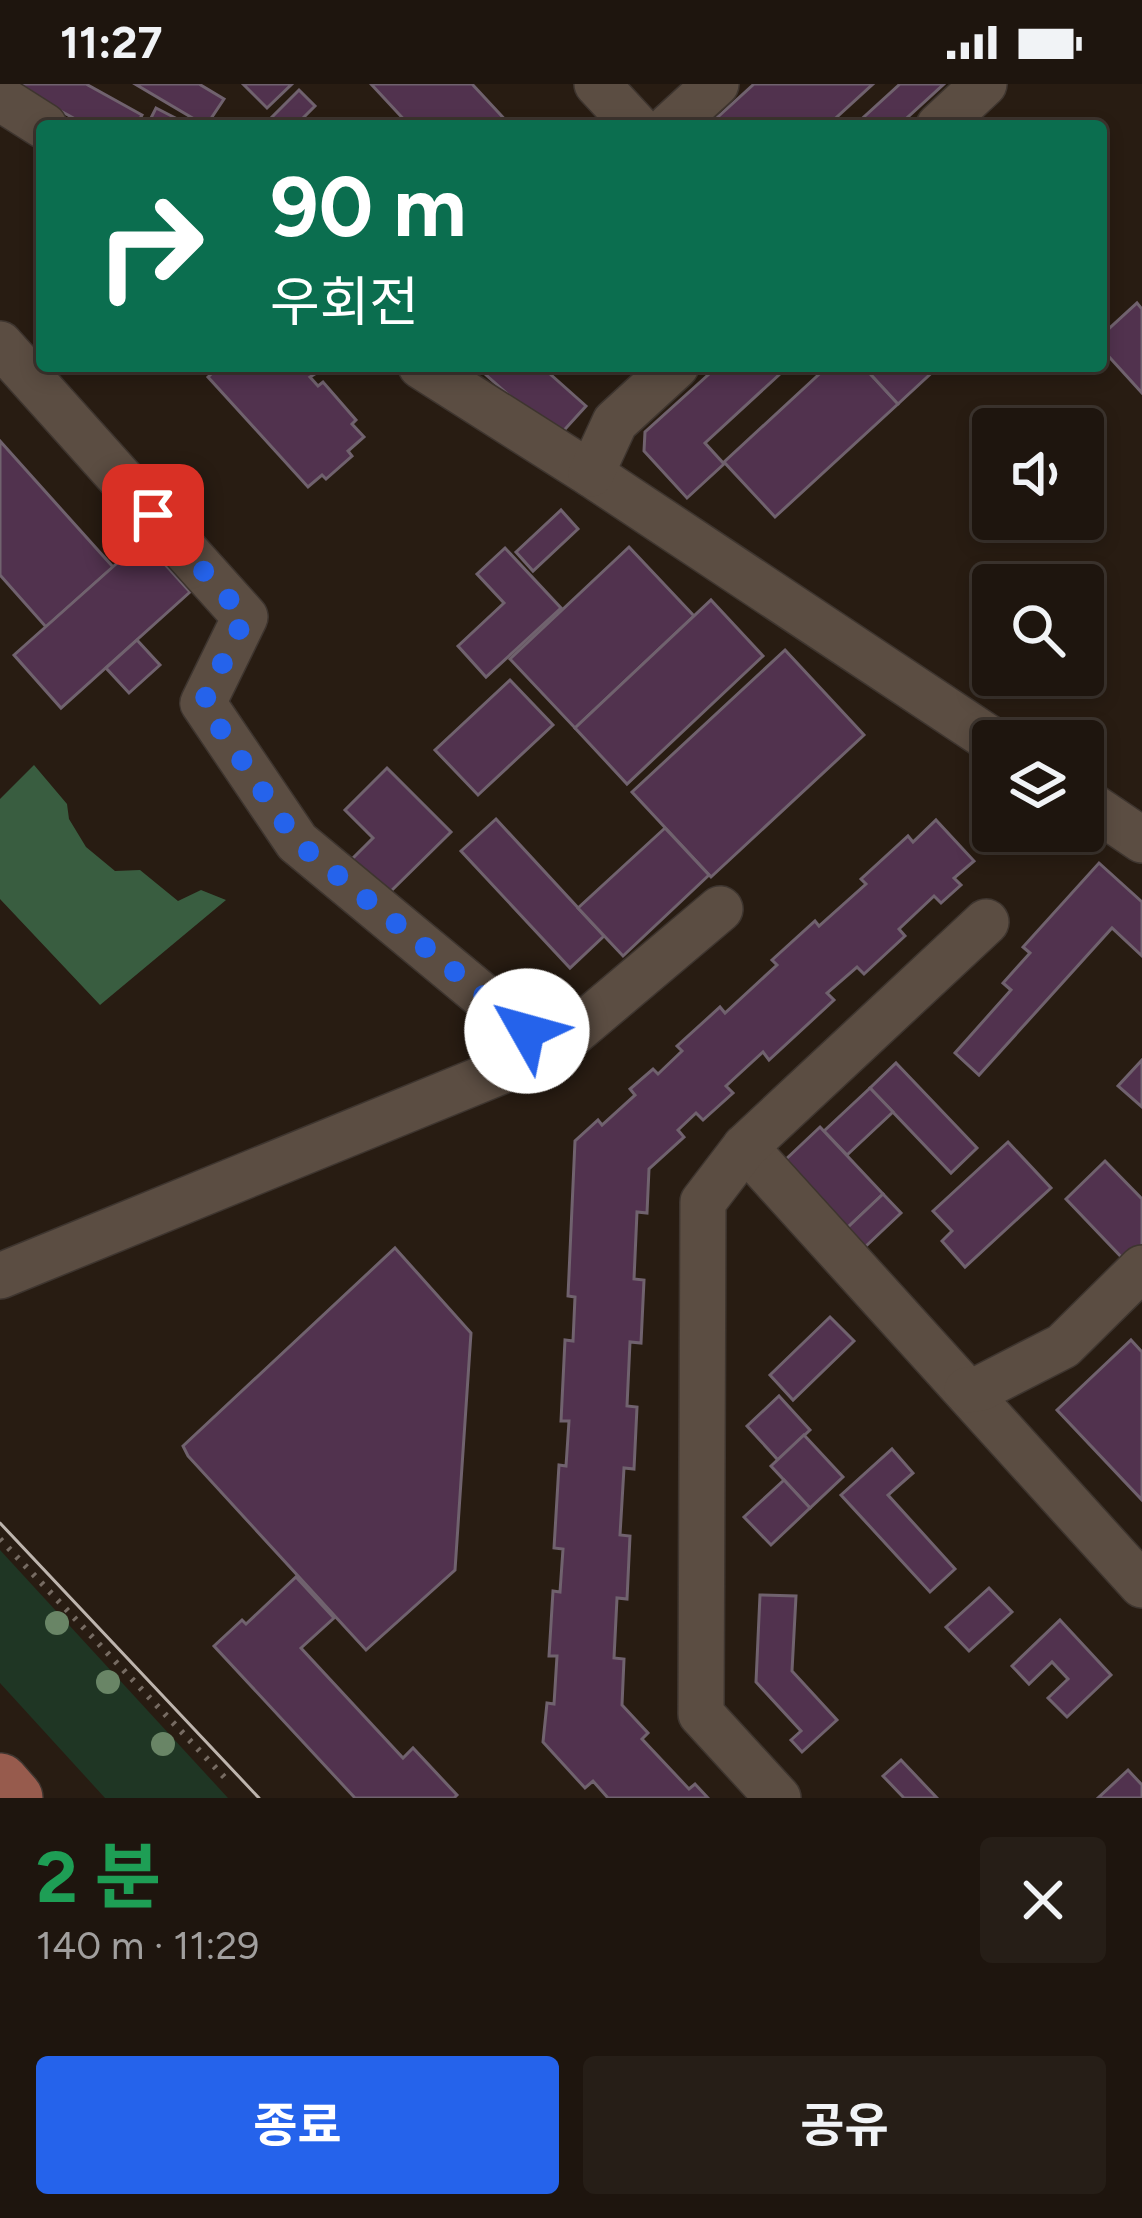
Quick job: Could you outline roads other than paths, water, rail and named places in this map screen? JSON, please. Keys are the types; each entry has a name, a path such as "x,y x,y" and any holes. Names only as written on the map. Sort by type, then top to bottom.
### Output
{"main road":[{"path":"0,1782 14,1798"}],"street":[{"path":"598,84 631,120"},
{"path":"677,120 716,84"},
{"path":"945,120 984,84"},
{"path":"0,98 36,121"},
{"path":"0,344 245,617 203,703 297,842 553,1051"},
{"path":"430,372 972,727"},
{"path":"591,474 615,422 669,372"},
{"path":"1104,814 1142,840"},
{"path":"0,1276 553,1051 721,909"},
{"path":"778,1798 701,1714 703,1202 746,1148 986,922"},
{"path":"746,1148 1142,1585"},
{"path":"967,1390 981,1388 1064,1346 1142,1268"}],"tram line":[{"path":"0,1523 259,1798"}]}
